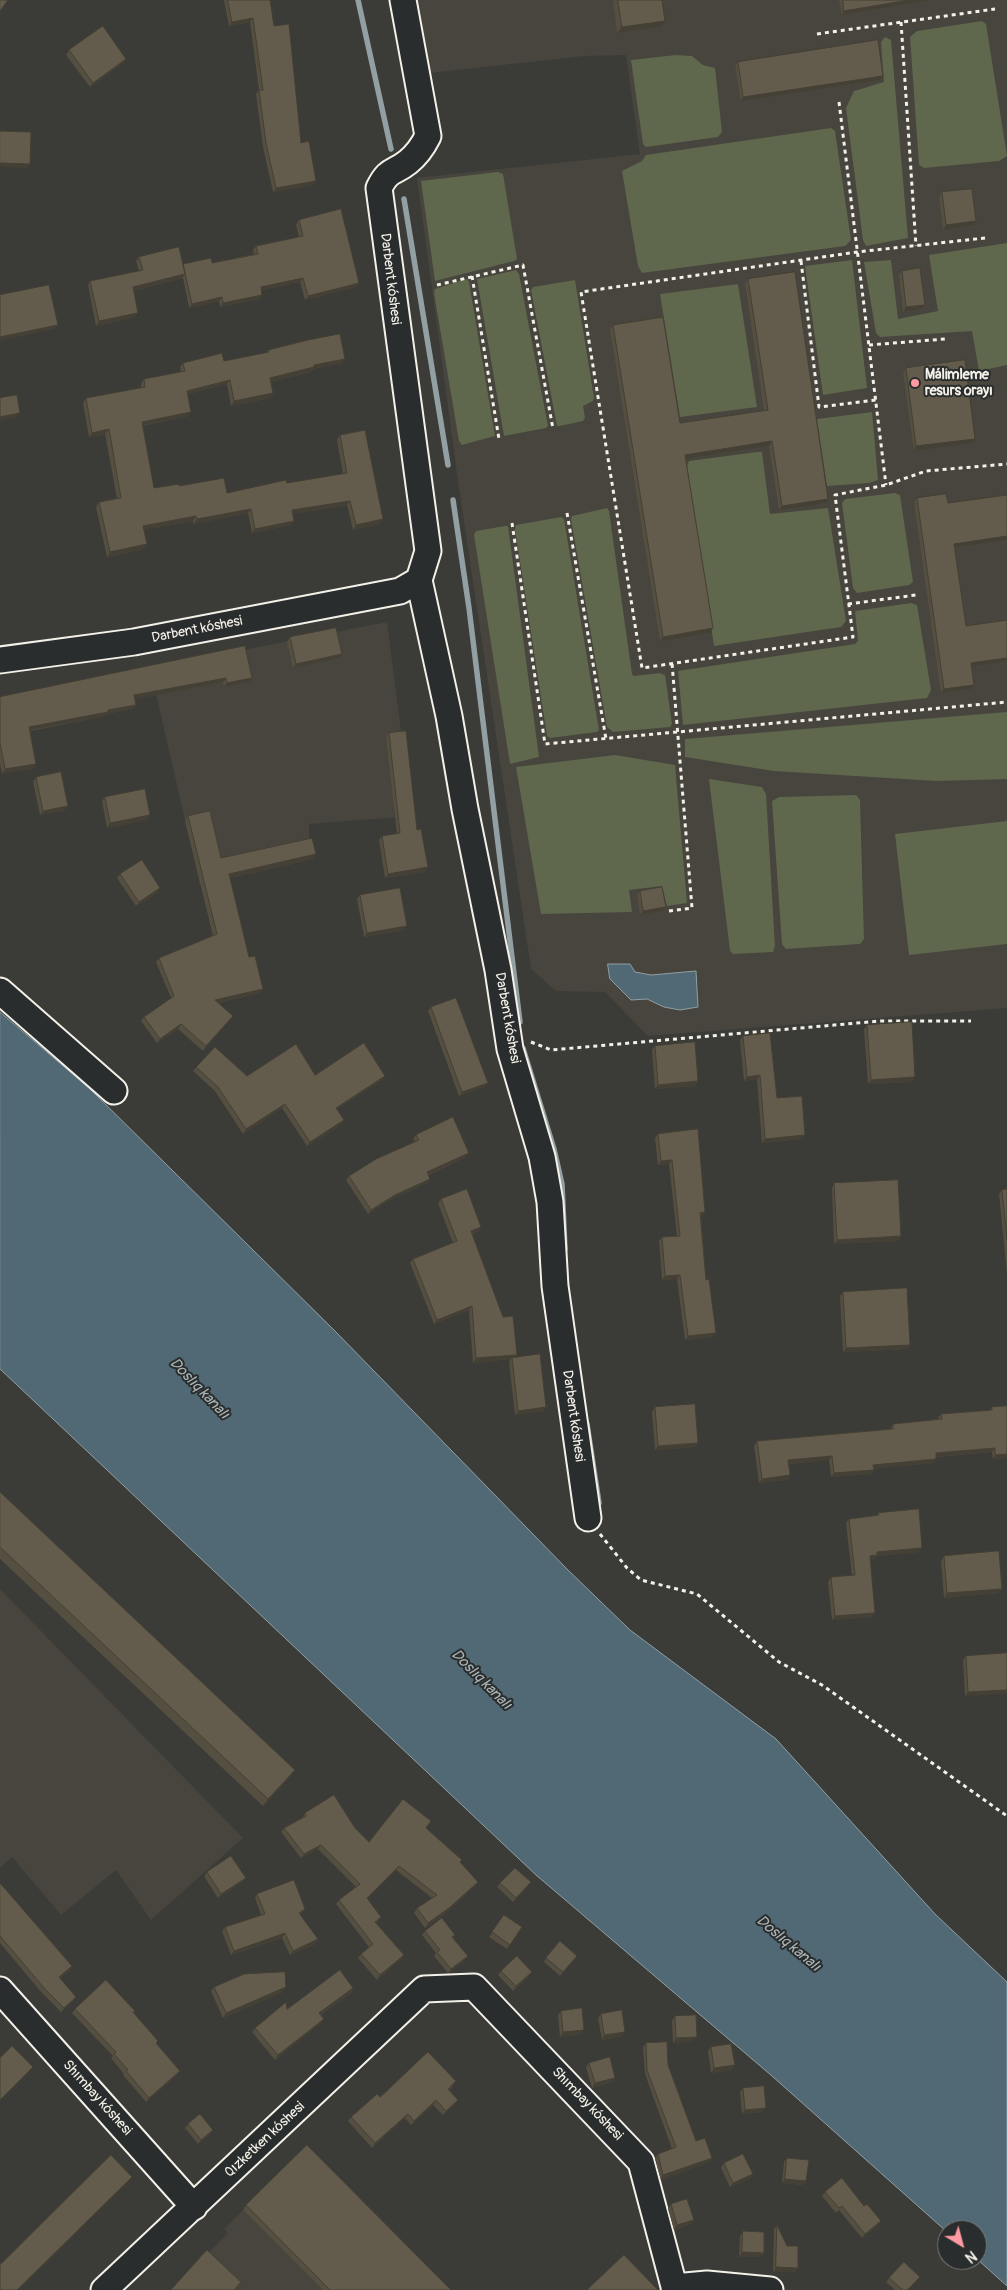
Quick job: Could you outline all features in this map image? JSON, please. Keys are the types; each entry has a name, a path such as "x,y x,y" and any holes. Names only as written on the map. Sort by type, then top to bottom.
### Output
{"street":[{"name":"Darbent kóshesi","path":"403,0 428,136 419,152 407,163 385,174 379,188 428,551 419,580 449,716 465,809 498,970 510,1049 542,1157 550,1202 555,1286 588,1518"},
{"name":"Darbent kóshesi","path":"0,660 134,642 400,591 419,580"},
{"path":"0,991 114,1091"},
{"name":"Shımbay kóshesi","path":"424,1989 474,1987 635,2154 641,2162 674,2288"},
{"name":"Qızketken kóshesi","path":"104,2290 424,1989"},
{"name":"Shımbay kóshesi","path":"5,2006 194,2206"},
{"path":"674,2288 708,2284 770,2290"}],"path":[{"path":"818,34 995,9"},
{"path":"901,22 916,246"},
{"path":"839,102 886,485"},
{"path":"985,238 857,252 581,292 642,668 853,637 835,495 886,485 926,471 1007,464"},
{"path":"801,261 819,407 876,400"},
{"path":"437,285 524,265 553,429"},
{"path":"472,276 499,439"},
{"path":"869,346 945,338"},
{"path":"567,513 606,739"},
{"path":"512,523 546,744 1007,702"},
{"path":"848,604 916,595"},
{"path":"669,911 692,908 672,663"},
{"path":"508,1034 550,1050 880,1021 970,1021"},
{"path":"588,1518 628,1568 642,1580 697,1594 779,1662 822,1685 1007,1816"}],"shaded area":[{"path":"417,0 1007,0 1007,1008 648,1036 605,992 556,991 531,969 459,488 417,178 640,154 626,55 585,56 429,73"},
{"path":"387,622 412,816 309,824 309,842 313,859 200,885 150,668"},
{"path":"0,1589 243,1838 151,1920 116,1870 61,1915 12,1857 0,1868"},
{"path":"304,2149 444,2290 172,2290 228,2233 224,2229"}],"green space":[{"path":"982,21 986,24 1007,156 999,161 924,168 919,165 910,37 917,31"},
{"path":"885,37 891,40 908,238 866,246 863,240 846,108 854,91 884,82 881,42"},
{"path":"676,55 692,56 703,65 715,68 722,132 718,137 646,147 643,144 631,60"},
{"path":"831,128 835,131 851,240 845,246 642,273 638,266 622,171 642,161 646,155"},
{"path":"498,172 503,174 517,259 435,281 421,181"},
{"path":"1007,243 1007,365 979,371 972,331 880,337 876,333 864,262 891,260 898,319 938,311 929,255"},
{"path":"852,260 867,388 823,395 805,266"},
{"path":"516,270 519,274 548,426 546,428 504,436 477,279"},
{"path":"467,279 495,436 462,445 459,441 434,293 435,289"},
{"path":"575,280 594,398 593,401 583,406 585,418 583,421 557,426 531,290 533,287"},
{"path":"738,284 757,407 680,417 660,294"},
{"path":"872,412 878,480 869,483 827,486 817,419"},
{"path":"762,452 770,514 828,508 846,621 841,627 714,646 687,466 689,461"},
{"path":"895,493 900,495 913,582 909,585 857,593 853,588 842,503 845,499"},
{"path":"607,508 609,511 632,674 634,676 660,673 665,675 672,724 670,727 613,732 607,727 571,519 572,516"},
{"path":"561,517 564,519 599,730 597,732 550,738 547,736 515,529 516,525"},
{"path":"508,526 539,757 510,764 474,535 476,531"},
{"path":"911,603 917,605 931,690 927,698 683,725 678,671 855,644 858,641 855,611"},
{"path":"1007,712 1007,779 936,781 774,771 685,757 685,739"},
{"path":"615,755 675,765 687,903 667,906 662,886 629,890 632,912 541,914 516,767"},
{"path":"709,779 762,787 766,794 775,946 773,952 733,954 730,951"},
{"path":"856,795 860,800 864,939 860,944 786,949 782,944 772,801 779,797"},
{"path":"1007,821 1007,944 909,955 895,834"}],"water":[{"path":"608,964 630,964 635,972 651,975 696,971 698,1007 680,1010 664,1007 647,999 631,1000 610,979"},
{"name":"Doslıq kanalı","path":"0,1012 90,1089 335,1331 567,1569 630,1630 776,1739 935,1914 1007,1982 1007,2286 987,2268 987,2220 937,2220 937,2223 772,2076 536,1875 0,1369"}],"building":[{"path":"0,0 8,0 0,11"},
{"path":"228,0 270,0 274,26 289,24 301,143 309,141 316,181 276,188 266,143 259,90 263,90 253,18 232,22"},
{"path":"618,0 662,0 665,21 622,27"},
{"path":"843,0 909,0 844,11"},
{"path":"103,26 126,59 93,83 69,50"},
{"path":"878,40 883,76 743,97 738,62"},
{"path":"0,131 31,132 30,164 0,163"},
{"path":"972,189 976,221 946,225 942,192"},
{"path":"341,209 359,283 308,296 303,278 261,287 262,295 223,303 222,297 192,304 183,264 211,258 212,263 258,254 256,246 303,236 299,220"},
{"path":"179,247 185,274 133,287 138,313 99,321 90,281 143,270 139,257"},
{"path":"920,268 925,305 906,307 902,271"},
{"path":"795,272 828,499 782,506 772,441 685,455 713,628 663,637 613,325 663,317 680,423 768,410 748,279"},
{"path":"49,285 58,325 0,337 0,295"},
{"path":"340,334 345,359 314,365 314,367 270,378 273,393 234,401 230,380 187,391 191,412 142,422 154,488 179,484 179,486 224,478 227,493 286,480 287,483 347,473 340,435 365,430 383,519 356,525 350,501 292,510 294,521 255,529 251,509 197,519 196,516 143,526 147,544 110,552 99,502 121,498 109,429 92,433 86,398 145,387 144,379 185,371 183,363 222,353 224,361"},
{"path":"965,360 975,439 916,446 906,368"},
{"path":"17,395 20,413 0,417 0,398"},
{"path":"946,494 948,503 1007,495 1007,536 954,544 966,626 1007,620 1007,658 971,663 974,685 944,689 917,498"},
{"path":"336,628 342,654 296,664 290,637"},
{"path":"245,646 252,678 227,683 226,678 134,695 136,705 29,727 36,764 5,769 0,743 0,697"},
{"path":"406,731 417,830 421,829 428,867 388,874 382,836 400,833 389,733"},
{"path":"61,772 68,806 43,811 36,777"},
{"path":"145,789 150,815 110,823 105,797"},
{"path":"210,811 221,858 312,838 316,854 229,874 249,957 255,956 263,989 215,1000 233,1016 206,1046 181,1024 160,1039 144,1017 174,996 159,958 217,934 188,816"},
{"path":"142,860 160,888 139,902 120,874"},
{"path":"662,887 666,907 643,911 640,891"},
{"path":"400,888 407,926 367,933 360,895"},
{"path":"456,998 488,1083 462,1092 431,1007"},
{"path":"912,1022 915,1077 871,1080 867,1025"},
{"path":"770,1033 777,1098 802,1096 805,1135 765,1139 760,1075 747,1077 743,1036"},
{"path":"695,1042 698,1081 658,1085 655,1046"},
{"path":"364,1043 385,1076 336,1108 344,1120 310,1142 285,1104 246,1129 218,1087 196,1067 215,1047 247,1076 296,1044 315,1075"},
{"path":"453,1117 469,1153 427,1172 430,1179 395,1195 371,1210 349,1176 376,1159 419,1140 416,1135"},
{"path":"698,1129 705,1212 700,1213 706,1280 709,1279 716,1333 688,1336 680,1275 665,1276 662,1237 680,1236 672,1160 661,1161 658,1134"},
{"path":"898,1180 901,1236 837,1240 834,1183"},
{"path":"467,1189 481,1227 471,1231 503,1317 513,1316 517,1355 476,1358 472,1306 437,1320 413,1259 457,1241 441,1199"},
{"path":"1007,1189 1007,1240 1002,1190"},
{"path":"907,1288 910,1345 846,1348 843,1292"},
{"path":"540,1354 546,1407 518,1411 512,1358"},
{"path":"695,1404 698,1443 658,1446 655,1407"},
{"path":"1007,1406 1007,1454 995,1455 995,1448 936,1453 936,1459 873,1465 874,1470 834,1473 832,1456 788,1460 790,1475 762,1479 757,1441 893,1429 893,1424 942,1419 941,1414 992,1410 992,1407"},
{"path":"0,1492 295,1770 268,1799 0,1547"},
{"path":"919,1509 922,1548 877,1552 877,1555 870,1556 875,1613 835,1616 831,1577 855,1575 849,1519 879,1515 878,1513"},
{"path":"999,1551 1002,1589 947,1593 944,1556"},
{"path":"1007,1653 1007,1690 968,1692 966,1656"},
{"path":"334,1795 355,1828 369,1842 403,1799 431,1821 426,1828 462,1860 460,1862 478,1882 449,1908 428,1923 417,1908 437,1895 399,1866 367,1898 381,1917 375,1922 404,1955 380,1975 361,1954 373,1944 339,1900 360,1884 321,1845 304,1854 284,1828 306,1816 305,1813"},
{"path":"231,1856 246,1878 221,1894 207,1872"},
{"path":"515,1868 531,1882 516,1898 500,1883"},
{"path":"294,1880 305,1909 299,1913 318,1939 293,1951 285,1933 234,1951 225,1927 265,1914 257,1894"},
{"path":"0,1883 72,1966 59,1977 76,1997 64,2008 45,1989 0,1936"},
{"path":"504,1915 522,1927 510,1945 492,1932"},
{"path":"442,1918 455,1935 452,1937 468,1956 451,1969 437,1952 440,1950 425,1931"},
{"path":"560,1941 577,1956 563,1972 546,1958"},
{"path":"517,1956 532,1972 516,1986 501,1971"},
{"path":"340,1970 353,1988 319,2013 324,2019 278,2055 255,2028 286,2002 287,2009"},
{"path":"285,1972 286,1987 226,2013 214,1987 244,1974"},
{"path":"106,1980 135,2011 133,2012 158,2041 156,2043 180,2071 149,2098 126,2071 128,2070 114,2054 116,2052 75,2009"},
{"path":"582,2008 584,2030 563,2032 561,2011"},
{"path":"622,2010 625,2032 604,2035 601,2014"},
{"path":"696,2015 697,2037 676,2038 675,2016"},
{"path":"667,2042 668,2065 696,2141 705,2138 712,2158 663,2175 658,2154 676,2147 647,2070 646,2043"},
{"path":"731,2044 735,2065 714,2068 711,2047"},
{"path":"12,2046 33,2067 0,2100 0,2058"},
{"path":"428,2052 456,2081 448,2089 458,2100 446,2111 436,2100 414,2121 408,2114 375,2143 351,2117 377,2094 380,2097"},
{"path":"610,2057 615,2078 595,2083 589,2063"},
{"path":"764,2086 766,2108 745,2110 743,2088"},
{"path":"200,2114 213,2130 201,2140 188,2124"},
{"path":"307,2145 451,2290 330,2290 246,2205"},
{"path":"743,2154 753,2174 733,2183 724,2163"},
{"path":"111,2155 132,2177 17,2290 0,2290 0,2265"},
{"path":"787,2158 809,2160 806,2181 785,2179"},
{"path":"842,2178 864,2206 867,2204 881,2221 865,2234 842,2206 839,2208 825,2192"},
{"path":"687,2199 694,2220 677,2225 671,2204"},
{"path":"777,2225 787,2246 798,2246 798,2268 776,2267"},
{"path":"743,2231 764,2232 764,2253 742,2252"},
{"path":"207,2250 241,2282 234,2290 171,2290"},
{"path":"624,2255 658,2290 587,2290"},
{"path":"904,2262 920,2277 907,2290 903,2290 889,2278"}],"waterway":[{"path":"358,0 391,149"},
{"path":"404,199 448,465"},
{"path":"453,500 469,608 520,1022"},
{"path":"523,1048 554,1149 562,1184 565,1249"},
{"path":"587,1424 599,1503"}],"place":[{"name":"Málimleme resurs orayı","path":"915,383"}]}
